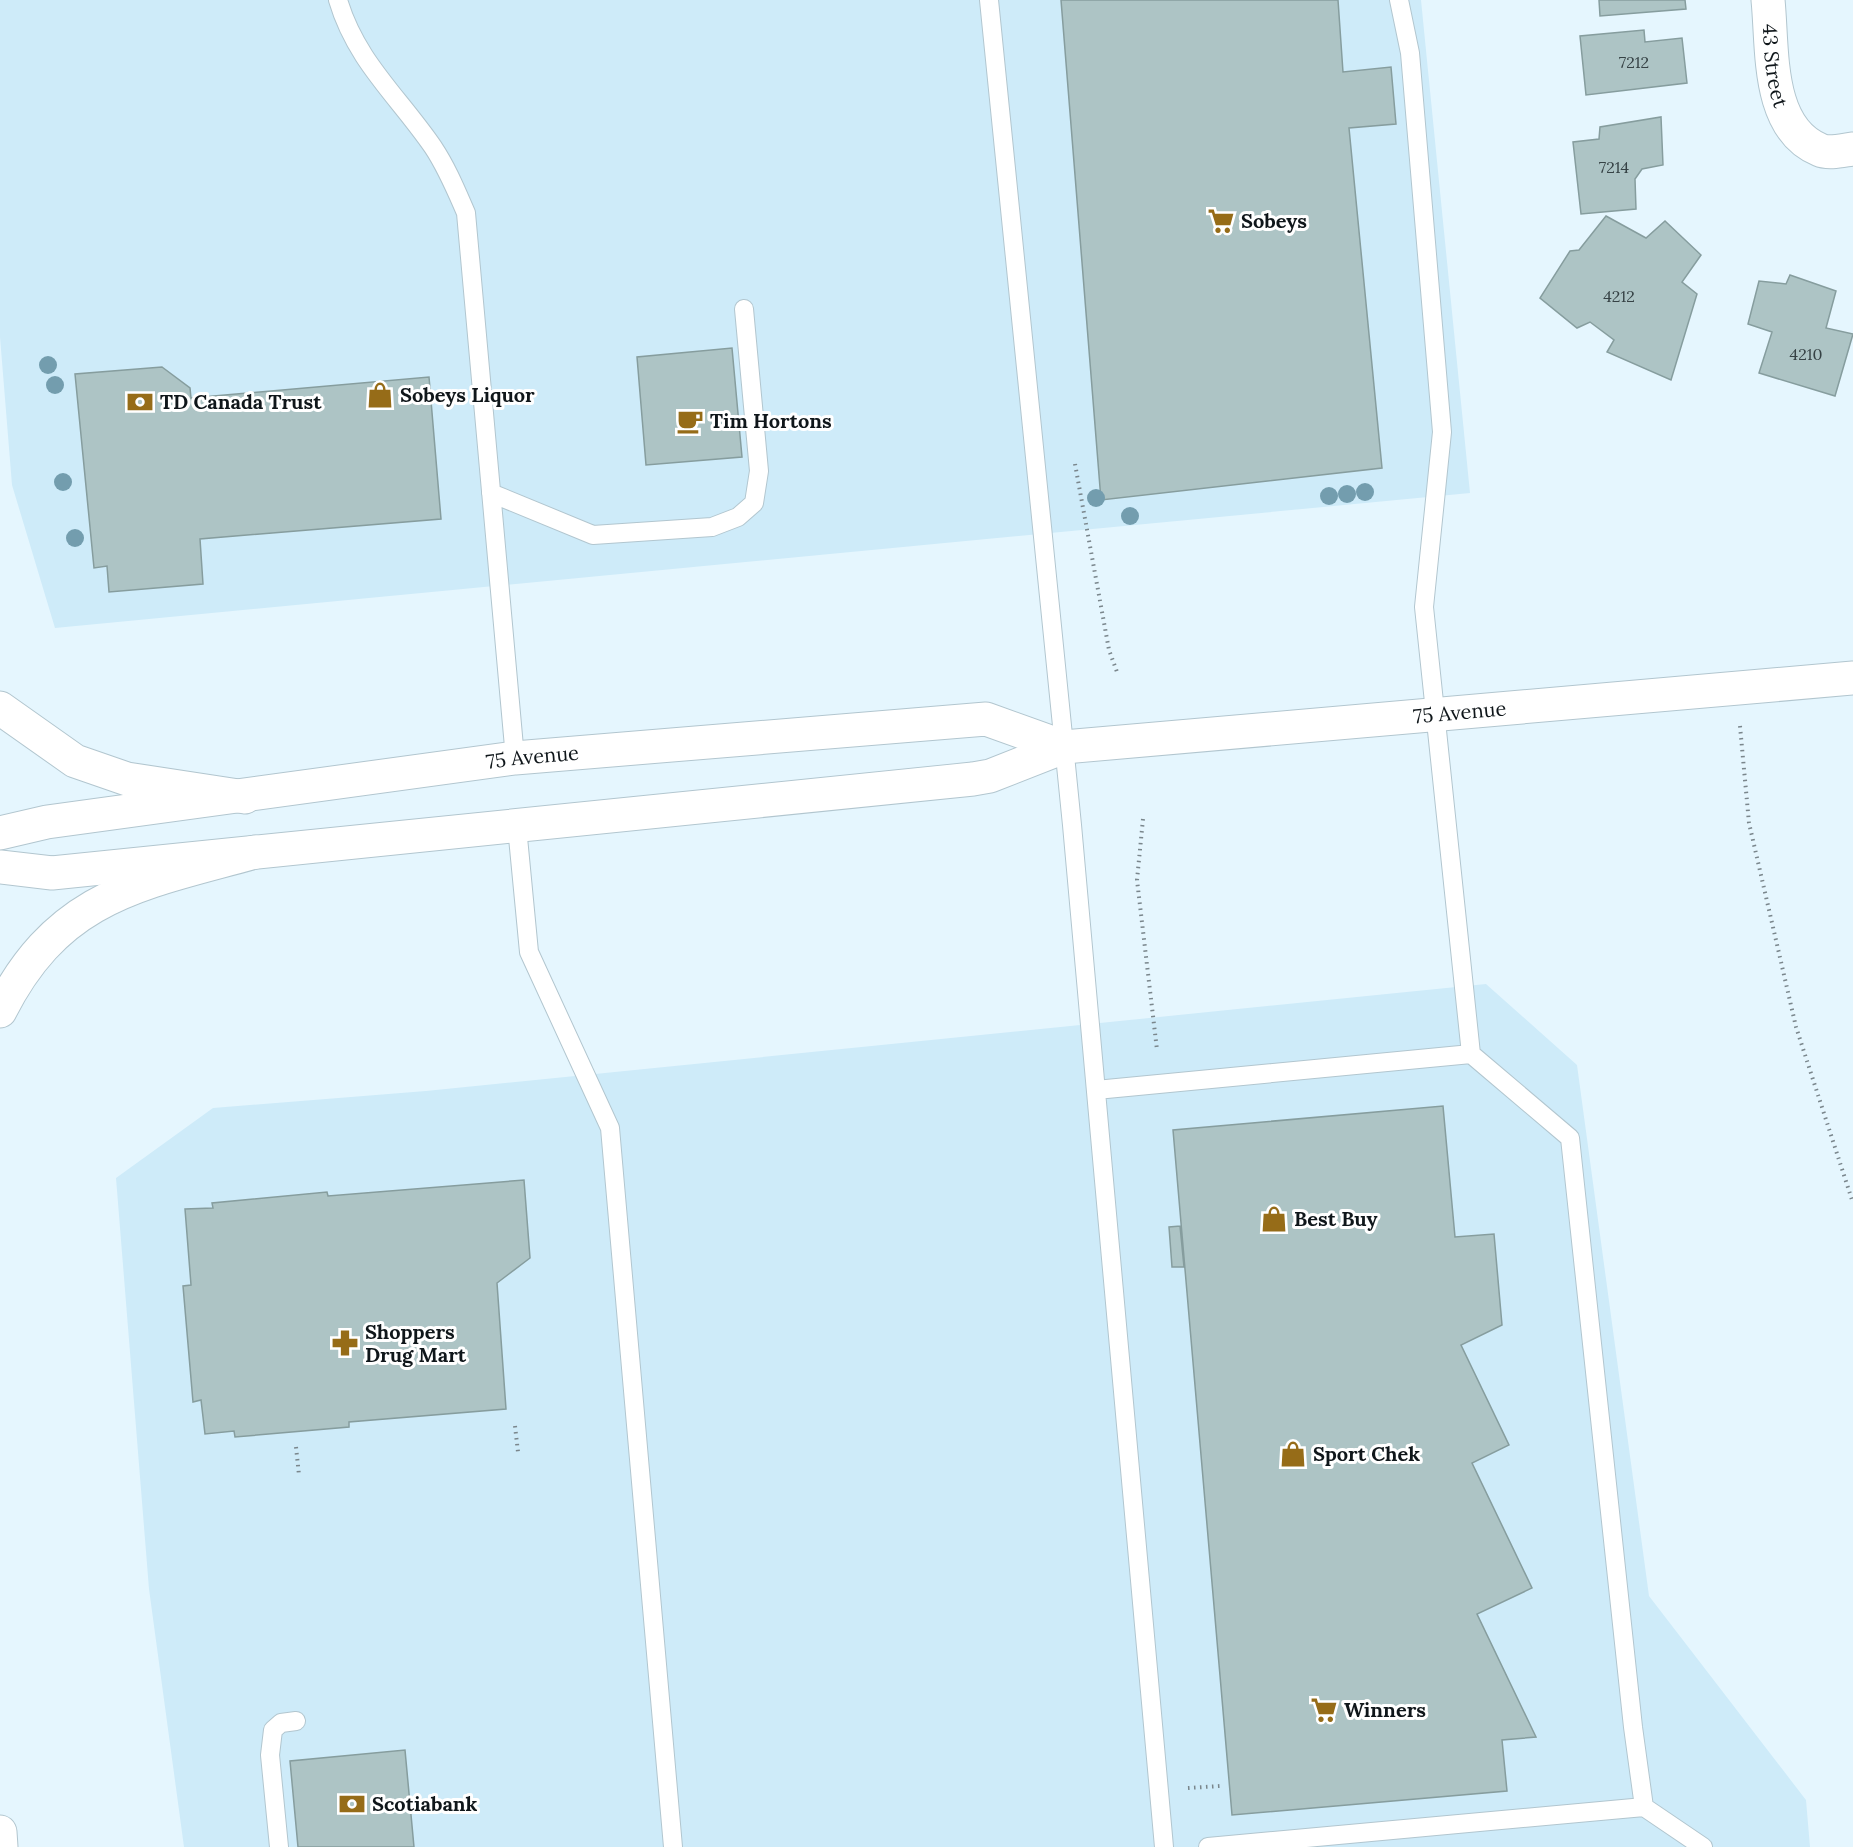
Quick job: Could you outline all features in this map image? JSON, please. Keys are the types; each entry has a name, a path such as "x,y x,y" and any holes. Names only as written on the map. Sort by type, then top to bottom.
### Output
{"main road":[{"name":"43 Street","path":"1768,0 1778,104 1791,129 1821,151 1853,149"},
{"name":"75 Avenue","path":"0,867 52,873 517,827 973,779 990,776 1064,747 1434,717 1853,678"},
{"path":"0,708 75,761 127,779 245,797"},
{"name":"75 Avenue","path":"0,833 47,822 245,797 514,758 986,719 1064,747"},
{"path":"0,1011 31,958 81,912 141,883 255,852"},
{"path":"0,1832 2,1847"}],"lane":[{"path":"339,0 358,49 432,146 447,171 466,213 514,758"},
{"path":"988,0 1064,747 1164,1847"},
{"path":"1399,0 1410,53 1442,432 1424,607 1471,1054 1569,1138 1632,1727 1644,1807"},
{"path":"491,492 594,535 712,527 738,517 754,503 759,471 744,309"},
{"path":"517,827 529,952 610,1128 673,1847"},
{"path":"1096,1090 1471,1054"},
{"path":"279,1847 270,1755 273,1730 281,1723 296,1721"},
{"path":"1208,1847 1644,1807 1703,1847"}],"path":[{"path":"1075,464 1109,650 1117,672"},
{"path":"1736,688 1749,823 1796,1027 1853,1203"},
{"path":"1143,819 1137,880 1157,1050"},
{"path":"515,1426 518,1452"},
{"path":"296,1447 299,1475"}],"shaded area":[{"path":"0,0 1421,0 1470,493 55,628 12,485 0,337"},
{"path":"1486,984 1577,1065 1649,1596 1806,1800 1810,1847 184,1847 149,1589 116,1178 213,1108 426,1091"}],"building":[{"path":"1061,0 1338,0 1343,72 1391,67 1396,124 1349,128 1382,468 1101,500"},
{"path":"1599,0 1685,0 1686,9 1600,16"},
{"path":"1644,30 1645,42 1682,38 1687,83 1586,95 1580,36"},
{"path":"1661,117 1663,165 1642,169 1635,179 1636,209 1581,214 1573,142 1599,139 1600,127"},
{"path":"1606,216 1646,238 1665,221 1701,255 1682,282 1697,294 1671,380 1607,352 1614,340 1590,322 1577,328 1540,298 1570,251 1579,250"},
{"path":"1790,275 1836,291 1826,328 1853,334 1835,396 1759,373 1772,332 1748,324 1759,281 1786,284"},
{"name":"Tim Hortons","path":"732,348 742,457 646,465 637,357"},
{"path":"162,367 190,388 191,398 429,377 441,519 200,539 203,584 109,592 107,566 94,568 75,374"},
{"path":"1443,1106 1455,1237 1494,1234 1502,1325 1461,1345 1509,1445 1472,1463 1532,1588 1477,1614 1536,1737 1502,1740 1507,1791 1232,1815 1173,1130"},
{"name":"Shoppers Drug Mart","path":"524,1180 530,1258 497,1283 506,1409 349,1422 349,1427 235,1437 234,1431 205,1434 201,1400 193,1402 183,1286 191,1285 185,1209 213,1208 212,1203 327,1192 328,1196"},
{"path":"1180,1226 1184,1267 1172,1267 1169,1227"},
{"name":"Scotiabank","path":"405,1750 414,1847 298,1847 290,1761"}],"place":[{"name":"Sobeys","path":"1221,221"},
{"name":"Sobeys Liquor","path":"380,395"},
{"name":"TD Canada Trust","path":"140,402"},
{"name":"Tim Hortons","path":"690,421"},
{"name":"Best Buy","path":"1274,1219"},
{"name":"Shoppers Drug Mart","path":"345,1343"},
{"name":"Sport Chek","path":"1293,1454"},
{"name":"Winners","path":"1324,1710"},
{"name":"Scotiabank","path":"352,1804"}]}
